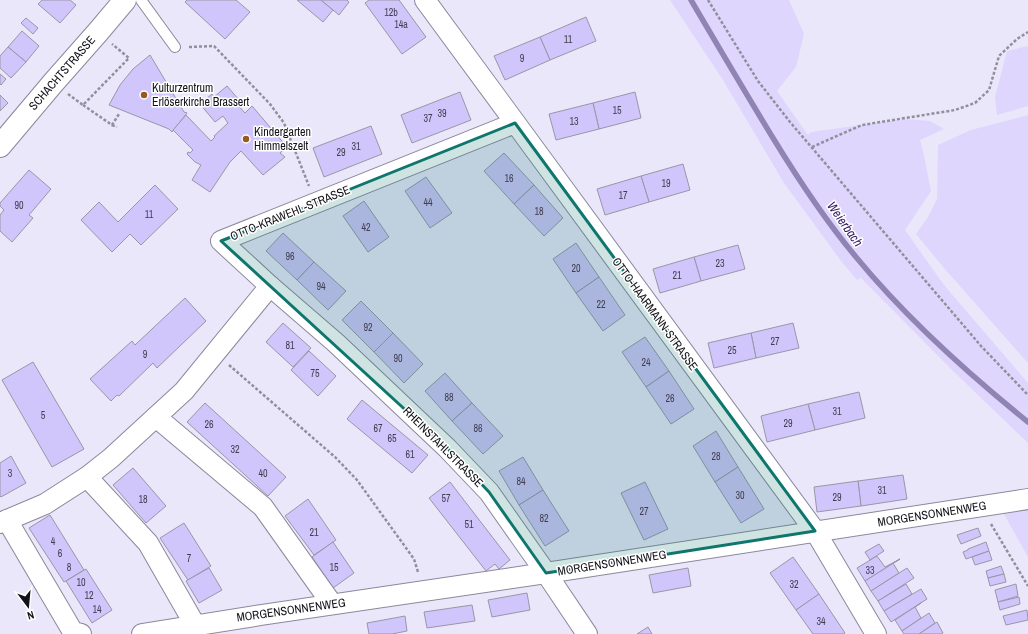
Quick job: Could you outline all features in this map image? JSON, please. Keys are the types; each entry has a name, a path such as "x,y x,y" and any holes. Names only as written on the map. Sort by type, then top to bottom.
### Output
{"street":[{"name":"SCHACHTSTRASSE","path":"0,146 125,0"},
{"name":"OTTO-HAARMANN-STRASSE","path":"425,0 815,531 876,634"},
{"name":"OTTO-KRAWEHL-STRASSE","path":"270,286 221,241 515,122"},
{"path":"77,633 3,522 45,504 87,477 111,458 184,392 270,286"},
{"name":"RHEINSTAHLSTRASSE","path":"270,286 336,343 447,448 489,492 587,634"},
{"path":"156,417 263,507 332,604"},
{"path":"87,477 148,543 195,625"},
{"name":"MORGENSONNENWEG","path":"142,634 1028,498"}],"lane":[{"path":"141,0 175,47"}],"path":[{"path":"708,0 758,81 981,346 1028,395"},
{"path":"83,105 129,58 98,32"},
{"path":"812,147 862,125 955,110 975,103 989,90 999,56 1017,39 1028,32"},
{"path":"175,47 214,46 270,104 284,123 315,203"},
{"path":"53,83 117,127"},
{"path":"112,125 119,114"},
{"path":"216,353 335,457 357,480 414,559 423,591"},
{"path":"981,506 1028,586"}],"highlighted area":[{"path":"515,123 815,531 546,573 489,492 447,448 221,241"}],"shaded area":[{"path":"670,0 789,0 804,34 796,67 777,91 808,135 811,132 905,119 930,121 944,129 920,140 931,191 905,230 944,285 1028,383 1028,443 953,371 861,278 857,280 841,261 784,183 723,80"},
{"path":"1028,46 1028,106 997,115 995,97 1007,51"},
{"path":"1028,115 1028,363 916,234 928,217 937,199 938,145 971,130"},
{"path":"1028,506 1028,557 1001,509"}],"building":[{"path":"42,0 70,0 76,5 60,23 38,4"},
{"path":"187,0 236,0 250,12 225,39 185,2"},
{"path":"297,0 321,0 333,10 323,22"},
{"path":"321,0 347,0 349,2 339,15"},
{"path":"369,0 399,0 426,37 402,54 365,3"},
{"path":"586,17 596,41 550,60 540,37"},
{"path":"26,18 38,28 33,34 21,23"},
{"path":"22,31 39,46 26,62 8,47"},
{"path":"540,37 550,60 505,80 494,56"},
{"path":"8,47 26,62 11,78 0,68 0,56"},
{"name":"Kulturzentrum Erlöserkirche Brassert","path":"150,55 184,112 187,113 172,132 169,129 109,105 120,85 133,69"},
{"path":"0,74 6,79 1,85 0,84"},
{"name":"Kindergarten Himmelszelt","path":"227,86 239,100 236,103 245,113 252,106 287,147 280,153 285,157 263,175 241,151 230,162 210,192 192,180 201,165 195,162 187,154 193,150 173,130 186,115 211,141 215,137 214,136 228,123 223,116 215,122 200,104 212,94 214,97"},
{"path":"460,92 471,120 412,143 401,115"},
{"path":"635,92 641,118 599,129 593,103"},
{"path":"0,95 8,103 0,111"},
{"path":"593,103 599,129 556,140 549,114"},
{"path":"371,126 382,154 324,177 313,148"},
{"path":"504,153 534,185 514,204 484,171"},
{"path":"683,164 690,190 649,202 641,176"},
{"path":"29,170 51,189 29,215 33,218 12,242 0,231 0,215 4,210 0,206 0,203"},
{"path":"641,176 649,202 605,215 597,189"},
{"path":"426,177 452,213 430,228 405,191"},
{"path":"155,185 178,209 141,245 130,234 112,252 81,220 99,202 118,222"},
{"path":"534,185 563,218 544,236 514,204"},
{"path":"364,201 389,237 368,252 343,216"},
{"path":"283,233 314,262 297,280 266,251"},
{"path":"576,243 599,277 576,293 553,259"},
{"path":"738,245 745,269 701,281 694,257"},
{"path":"694,257 701,281 660,293 653,269"},
{"path":"314,262 346,291 328,310 297,280"},
{"path":"599,277 625,315 603,331 576,293"},
{"path":"185,298 206,321 157,368 153,363 119,396 117,395 111,401 90,379 132,341 135,345"},
{"path":"361,301 393,333 374,352 342,320"},
{"path":"283,323 311,348 293,367 266,342"},
{"path":"793,323 799,348 756,358 751,333"},
{"path":"393,333 423,364 404,383 374,352"},
{"path":"751,333 756,358 714,368 708,343"},
{"path":"645,337 669,371 646,387 622,352"},
{"path":"309,351 336,376 318,396 291,370"},
{"path":"33,362 84,449 52,467 2,380"},
{"path":"669,371 694,409 671,424 646,387"},
{"path":"445,373 472,403 452,421 425,391"},
{"path":"859,392 865,418 815,430 808,404"},
{"path":"362,400 428,455 412,473 347,419"},
{"path":"205,403 286,477 268,496 187,422"},
{"path":"472,403 503,436 483,454 452,421"},
{"path":"808,404 815,430 767,442 761,416"},
{"path":"716,431 738,467 715,482 693,446"},
{"path":"11,456 26,483 1,497 0,463"},
{"path":"523,457 543,490 519,505 499,471"},
{"path":"738,467 764,509 741,523 715,482"},
{"path":"133,468 166,506 146,523 113,485"},
{"path":"903,475 907,499 861,506 858,481"},
{"path":"858,481 861,506 817,512 814,487"},
{"path":"450,482 510,560 499,569 495,564 486,571 429,498"},
{"path":"645,482 668,529 644,540 621,493"},
{"path":"543,490 569,531 545,546 519,505"},
{"path":"308,499 336,540 314,555 285,516"},
{"path":"50,515 84,570 64,582 29,528"},
{"path":"184,523 211,566 188,580 160,538"},
{"path":"978,528 981,536 961,544 957,535"},
{"path":"333,542 354,573 333,588 312,557"},
{"path":"986,542 989,551 966,559 963,552"},
{"path":"879,544 884,551 870,560 865,552"},
{"path":"989,551 992,560 975,565 972,557"},
{"path":"877,556 885,567 900,559 865,581 857,568"},
{"path":"793,557 819,594 796,610 770,573"},
{"path":"893,563 899,573 871,591 865,581"},
{"path":"1001,566 1004,574 988,578 986,571"},
{"path":"209,568 222,590 199,603 186,581"},
{"path":"688,568 691,586 653,593 649,575"},
{"path":"907,568 914,578 878,601 871,591"},
{"path":"86,569 112,610 92,623 66,581"},
{"path":"1004,574 1006,582 990,586 988,578"},
{"path":"906,584 912,594 884,611 878,601"},
{"path":"1016,584 1018,596 998,602 995,590"},
{"path":"921,589 927,599 891,622 884,611"},
{"path":"527,593 530,610 492,617 488,600"},
{"path":"819,594 845,633 813,634 796,610"},
{"path":"1019,597 1020,604 1000,610 998,602"},
{"path":"921,603 915,607 921,618 902,631 895,620"},
{"path":"472,605 475,621 427,628 424,612"},
{"path":"1027,610 1028,620 1006,625 1003,616"},
{"path":"929,613 935,623 919,634 904,634 902,631"},
{"path":"405,616 407,631 392,634 369,634 367,623"},
{"path":"937,622 943,633 919,634"},
{"path":"648,627 652,634 637,634"}],"waterway":[{"name":"Weierbach","path":"691,0 782,153 833,229 875,280 916,323 982,384 1028,422"}],"place":[{"name":"Kulturzentrum Erlöserkirche Brassert","path":"144,95"},
{"name":"Kindergarten Himmelszelt","path":"246,139"}]}
